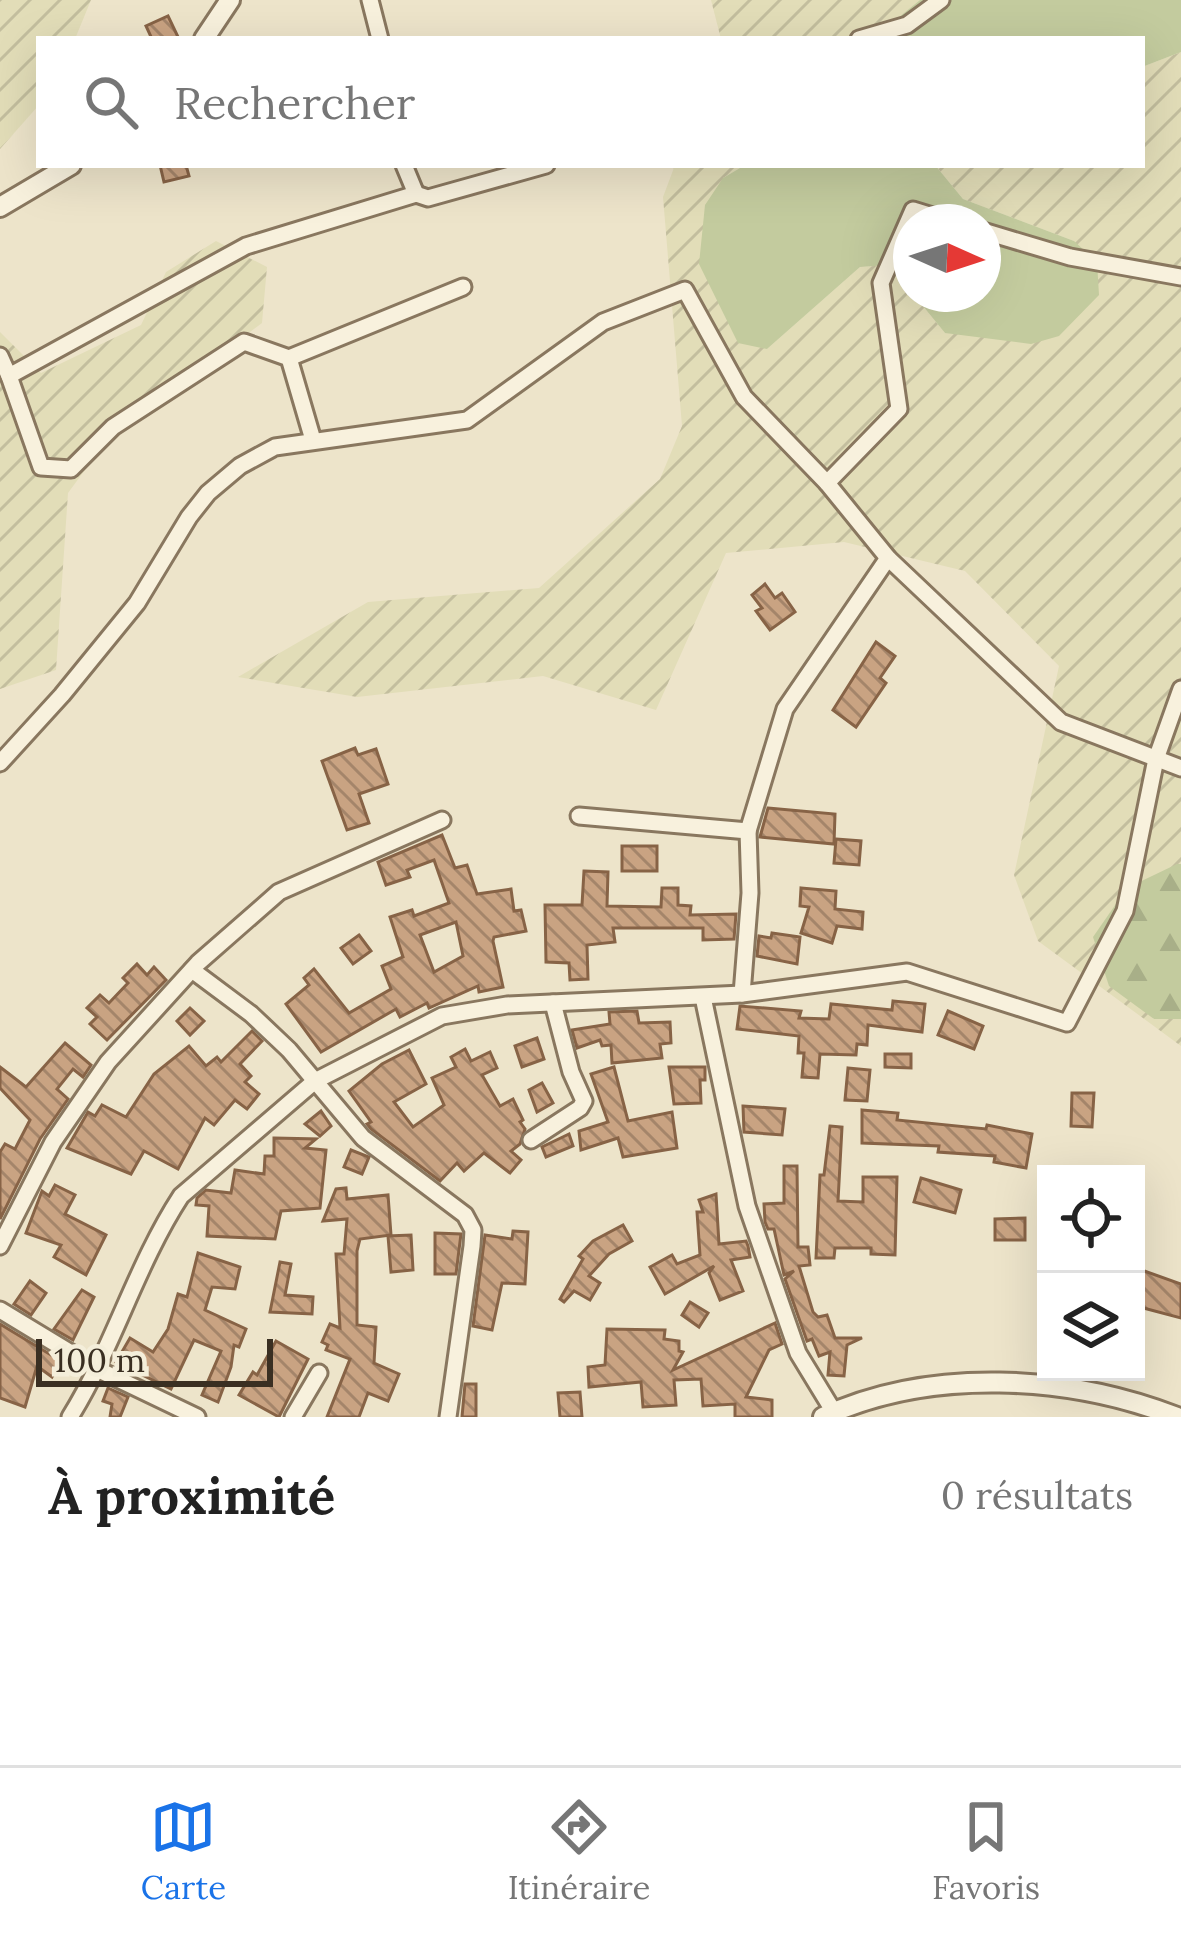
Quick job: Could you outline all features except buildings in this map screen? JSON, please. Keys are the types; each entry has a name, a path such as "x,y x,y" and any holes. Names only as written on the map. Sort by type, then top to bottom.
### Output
{"street":[{"path":"205,36 230,0"},
{"path":"370,0 379,36"},
{"path":"871,36 908,26 941,0"},
{"path":"0,207 66,168"},
{"path":"405,168 416,194"},
{"path":"9,376 246,246 416,194 428,198 534,168"},
{"path":"1001,236 1070,257 1181,277"},
{"path":"827,482 899,409 880,283 893,254"},
{"path":"0,356 41,467 70,469 113,427 244,342 289,358 463,287"},
{"path":"0,763 137,603 208,493 240,466 274,447 467,419 603,322 685,290 744,397 827,482 888,558 1061,722 1181,768"},
{"path":"289,358 313,440"},
{"path":"742,994 750,893 748,831 785,710 888,558"},
{"path":"70,1417 99,1370 165,1220 181,1196 315,1081 442,1016 507,1005 742,994 907,972 1066,1023 1125,910 1156,758 1181,689"},
{"path":"579,816 748,831"},
{"path":"0,1246 53,1142 75,1110 108,1063 192,970 279,892 442,820"},
{"path":"192,970 251,1014 363,1138 465,1215 473,1230 448,1417"},
{"path":"703,997 747,1205 798,1353 829,1414 887,1396 999,1382 1119,1398 1177,1417"},
{"path":"531,1140 584,1101 571,1072 553,1003"},
{"path":"0,1310 99,1370 197,1417"},
{"path":"293,1417 319,1372"}],"shaded area":[{"path":"0,0 91,0 76,36 36,36 36,108 0,149"},
{"path":"711,0 920,0 876,36 720,36"},
{"path":"1181,52 1181,864 1177,864 1153,1019 1181,1019 1181,1046 1038,941 1014,875 1059,666 965,571 844,542 726,553 656,710 543,676 357,697 238,677 368,602 539,588 660,479 682,426 663,197 674,168 740,168 723,178 767,349 860,267 889,265 893,312 928,312 945,333 974,312 1001,312 1001,293 1074,241 1001,213 1001,204 963,199 937,168 1145,168 1145,66"},
{"path":"216,241 267,267 262,323 110,436 68,493 56,670 0,689 0,332 41,373 141,325 166,272"}],"green space":[{"path":"920,0 1181,0 1181,52 1145,66 1145,36 876,36"},
{"path":"740,168 937,168 963,199 976,204 893,204 893,270 889,265 860,267 767,349 738,343 699,264 705,205 723,178"},
{"path":"1001,213 1074,241 1097,262 1099,295 1059,336 1031,344 945,333 928,312 1001,312"},
{"path":"1181,864 1181,1019 1154,1019 1109,986 1093,937 1127,888"}]}
